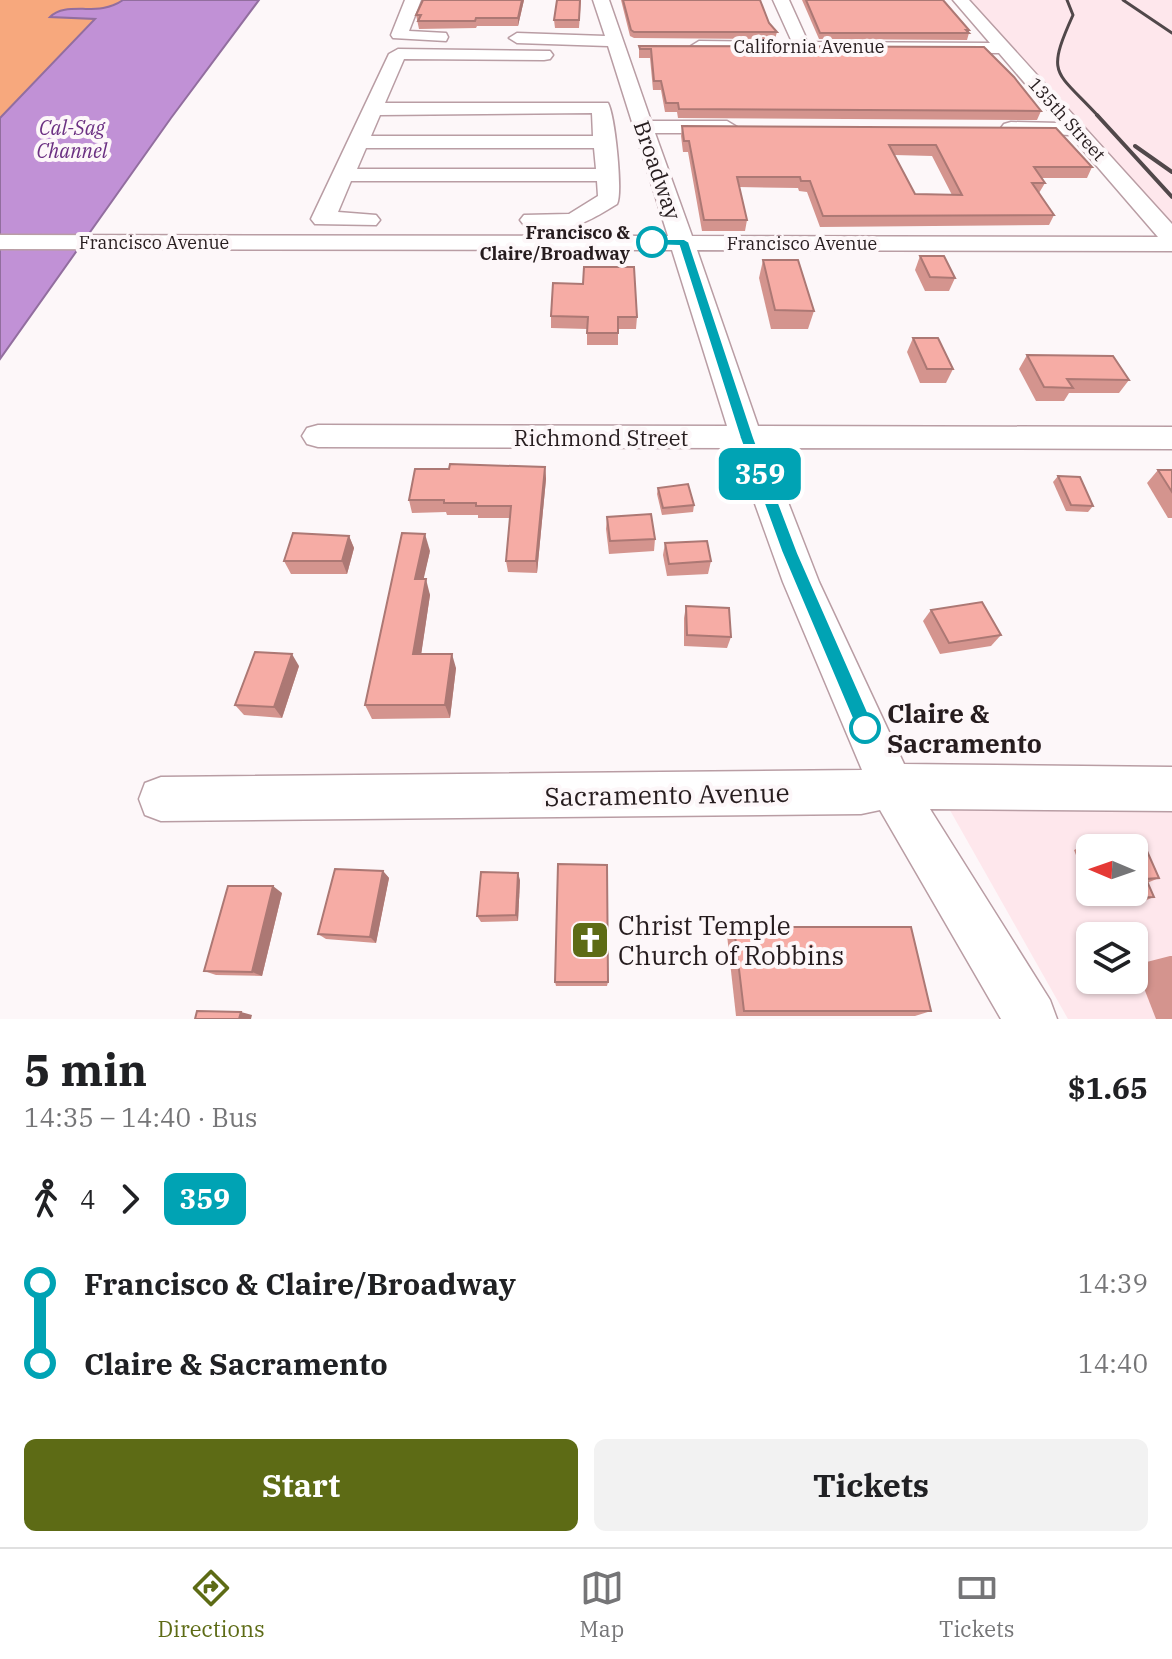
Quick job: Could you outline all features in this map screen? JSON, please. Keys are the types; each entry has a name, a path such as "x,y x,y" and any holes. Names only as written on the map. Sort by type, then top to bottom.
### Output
{"street":[{"path":"413,0 399,35 620,44"},
{"name":"Broadway","path":"601,0 620,44 641,121 684,242 747,438 801,582 891,786 1031,1019"},
{"path":"781,0 802,46"},
{"name":"135th Street","path":"961,0 1172,241"},
{"path":"392,220 323,219 389,72 522,73 530,63 544,55 620,44"},
{"name":"California Avenue","path":"678,46 1004,48"},
{"path":"372,109 601,107 609,199 574,221 514,220"},
{"path":"602,117 755,127"},
{"path":"985,128 1077,129"},
{"path":"357,142 605,142"},
{"path":"343,175 609,175"},
{"name":"Francisco Avenue","path":"0,242 1172,241"},
{"name":"Richmond Street","path":"318,436 1172,438"},
{"name":"Sacramento Avenue","path":"161,799 861,792 891,786 1172,789"}],"shaded area":[{"path":"0,0 123,0 110,9 63,9 96,19 0,118"},
{"path":"969,0 1172,0 1172,229"},
{"path":"947,805 1172,809 1172,1019 1068,1019"}],"water":[{"name":"Cal-Sag Channel","path":"123,0 259,0 0,359 0,118 95,19 50,17 65,10 103,8"}],"building":[{"path":"423,0 522,0 518,18 418,21 421,15 416,15"},
{"path":"557,0 580,0 579,20 554,20"},
{"path":"623,0 760,0 769,23 777,32 634,32"},
{"path":"806,0 943,0 969,33 820,33"},
{"path":"639,46 984,47 1014,77 1041,111 679,109 678,103 666,103 661,81 654,81 651,49 640,49"},
{"path":"682,126 1056,128 1092,167 1034,167 1045,183 1032,183 1054,215 823,216 810,181 801,181 800,177 737,177 747,220 704,220 689,141 684,141","holes":["889,145 936,145 962,195 915,194"]},
{"path":"920,256 944,256 955,278 930,277"},
{"path":"763,260 798,260 814,311 775,310"},
{"path":"584,267 634,267 637,317 618,317 618,333 587,333 588,317 551,316 553,283 583,284"},
{"path":"913,338 938,338 953,369 927,369"},
{"path":"1027,355 1113,356 1129,380 1067,379 1073,388 1044,387"},
{"path":"450,464 545,467 536,561 506,561 511,506 409,500 415,469 449,469"},
{"path":"1158,470 1172,470 1172,492"},
{"path":"1058,476 1080,477 1093,506 1071,505"},
{"path":"688,484 694,505 663,508 658,488"},
{"path":"651,514 655,539 610,541 607,517"},
{"path":"293,533 349,536 342,561 284,561"},
{"path":"402,533 425,534 415,579 426,579 413,654 452,654 445,705 365,705"},
{"path":"707,541 711,561 669,564 665,543"},
{"path":"982,602 1001,635 949,643 931,610"},
{"path":"686,606 729,608 731,637 687,635"},
{"path":"255,652 292,654 274,707 235,705"},
{"path":"1148,853 1159,878 1148,879"},
{"path":"558,864 607,865 608,982 555,982"},
{"path":"335,869 383,871 370,937 318,934"},
{"path":"481,872 518,873 516,915 477,916"},
{"path":"1148,884 1154,897 1148,897"},
{"path":"228,886 273,886 252,972 204,971"},
{"path":"734,927 911,927 931,1011 744,1011"},
{"path":"197,1011 241,1012 239,1019 195,1019"}],"railway":[{"path":"1067,0 1073,15 1059,50 1059,72 1099,117"},
{"path":"1123,0 1172,33"},
{"path":"1097,115 1172,197"},
{"path":"1135,146 1172,172"}],"bus line":[{"name":"359","path":"652,242 684,242 747,438 801,582 865,728"}],"place":[{"name":"Francisco & Claire/Broadway","path":"652,242"},
{"name":"Claire & Sacramento","path":"865,728"},
{"name":"Christ Temple Church of Robbins","path":"590,940"}]}
